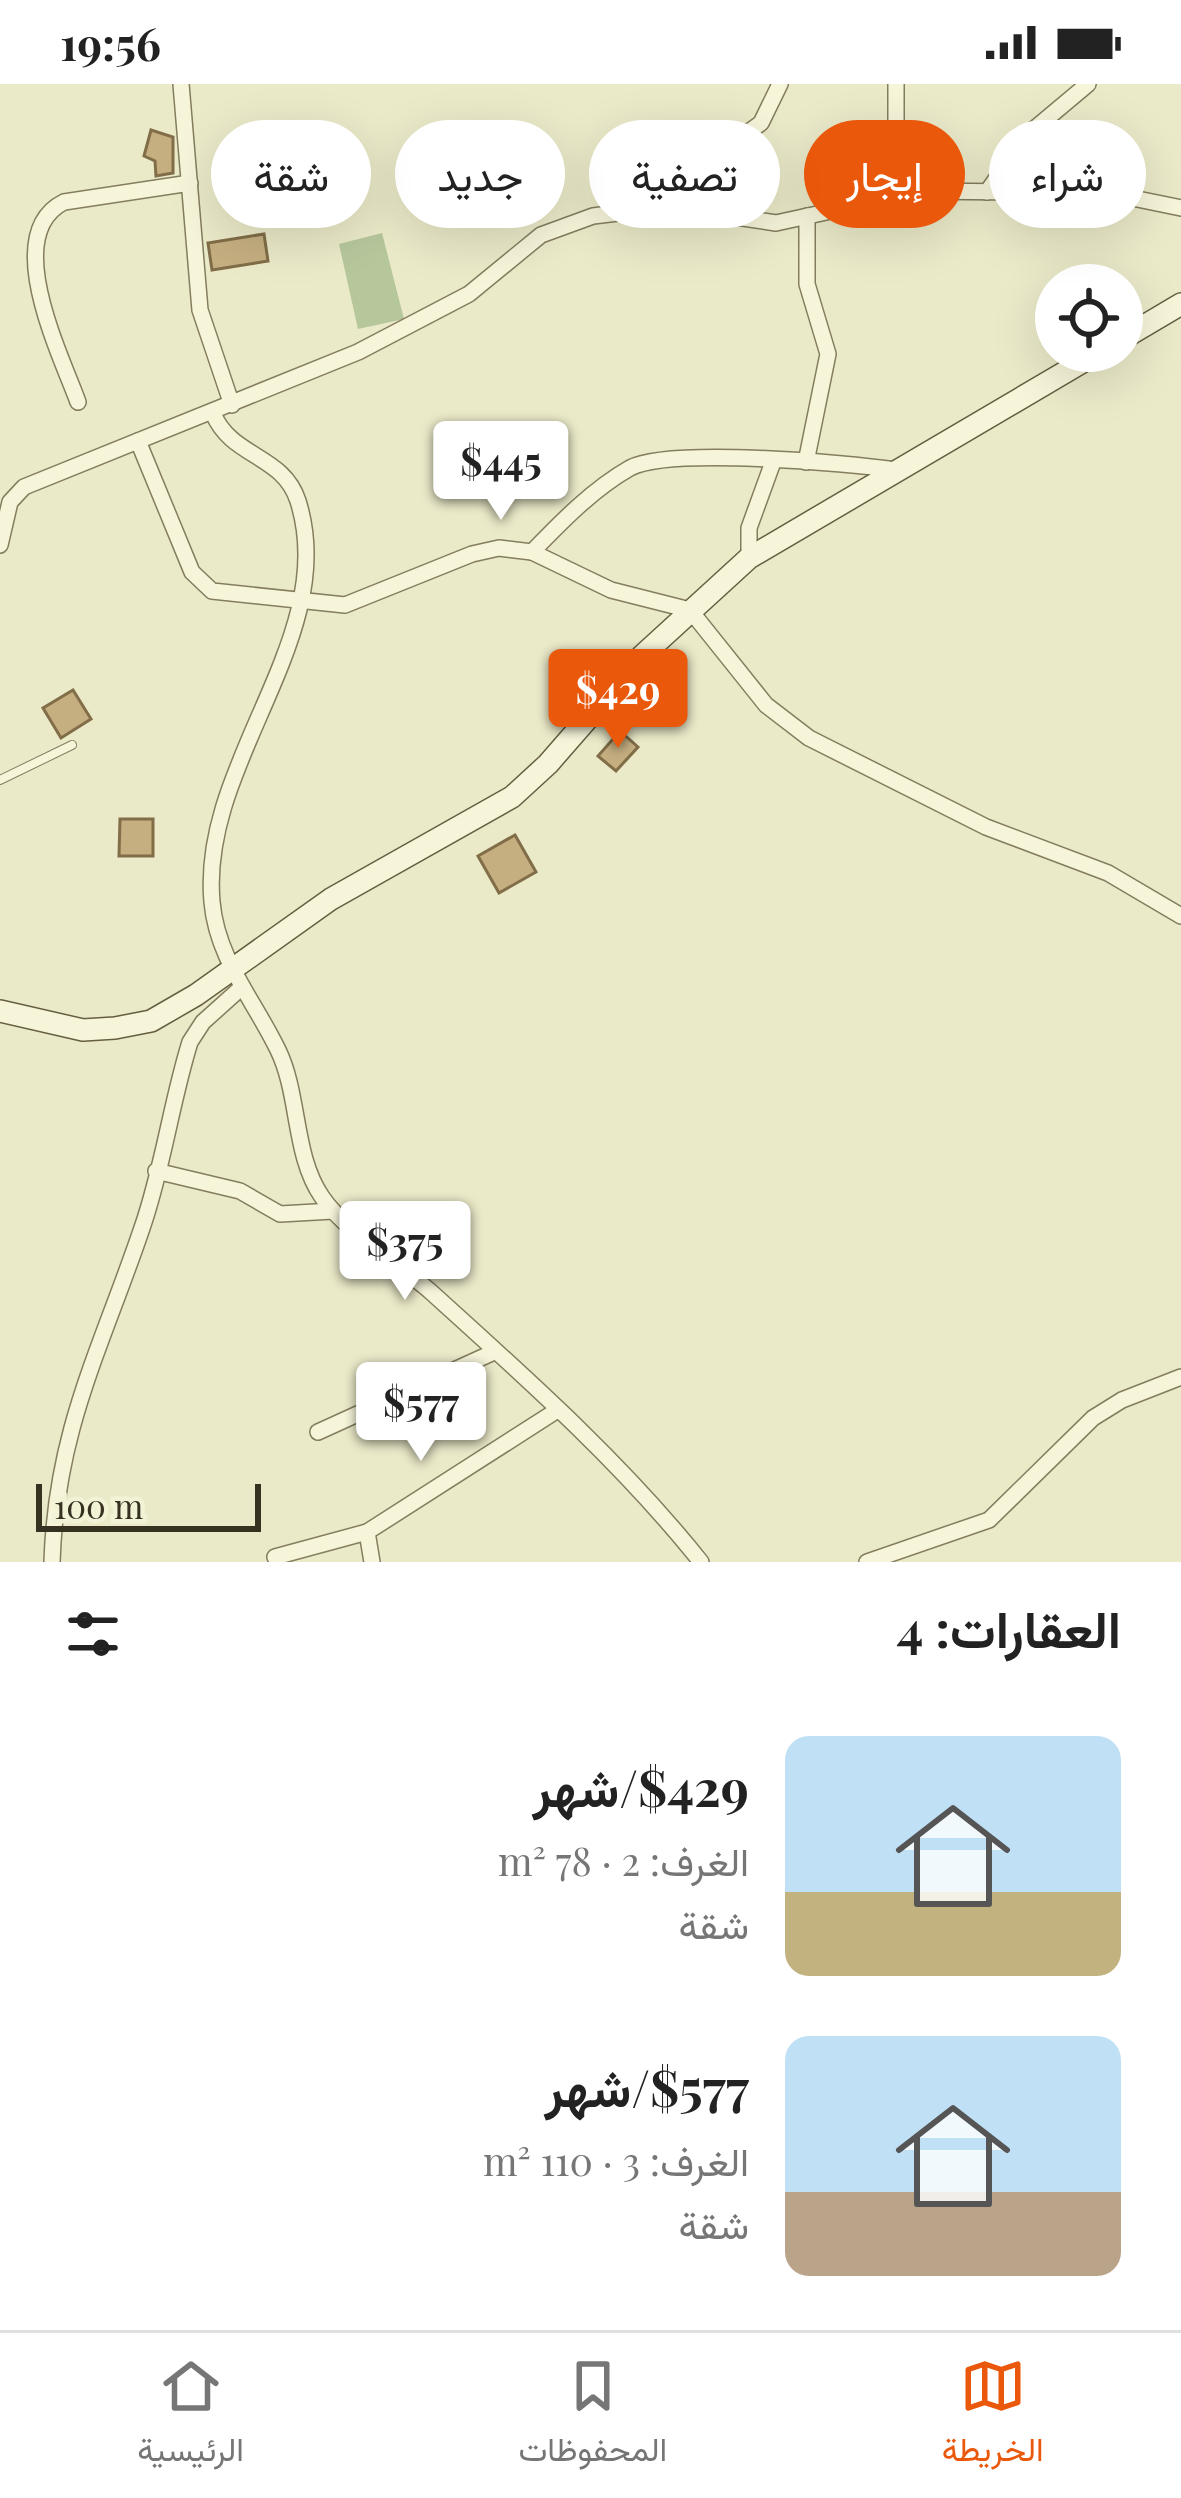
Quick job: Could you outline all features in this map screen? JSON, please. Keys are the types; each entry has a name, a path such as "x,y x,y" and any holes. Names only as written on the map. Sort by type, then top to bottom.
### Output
{"main road":[{"path":"1143,327 1181,304"},
{"path":"0,1012 83,1030 133,1025 236,978 331,899 512,797 690,610 749,558 1065,372"}],"street":[{"path":"181,84 200,310 232,405"},
{"path":"762,120 779,84"},
{"path":"896,84 896,120"},
{"path":"987,192 1026,136 1088,84"},
{"path":"78,402 37,280 36,246 47,214 64,202 190,183"},
{"path":"965,193 1108,193 1181,208"},
{"path":"0,544 10,502 24,487 358,352 469,294 530,242 589,219"},
{"path":"806,462 828,354 807,284 807,228"},
{"path":"213,413 227,441 268,463 293,489 305,539 302,602 248,731 217,836 211,897 216,933 284,1063 311,1174 333,1210 601,1450 701,1562"},
{"path":"138,441 200,584 212,591 345,604 472,554 499,548 532,552 611,590 690,610 766,705 809,738 986,827 1108,873 1181,916"},
{"path":"532,552 583,502 640,464 661,459 806,462 896,470"},
{"path":"749,558 749,528 773,462"},
{"path":"52,1562 59,1467 70,1422 144,1225 190,1042 236,978"},
{"path":"156,1171 240,1191 280,1214 333,1210"},
{"path":"319,1432 494,1352"},
{"path":"866,1562 989,1520 1093,1418 1122,1400 1181,1377"},
{"path":"274,1557 367,1532 556,1411"},
{"path":"367,1532 372,1562"}],"lane":[{"path":"0,781 72,745"}],"green space":[{"path":"382,233 404,319 358,329 339,244"}],"building":[{"path":"151,130 173,137 173,173 156,176 155,161 144,156"},
{"path":"264,234 268,261 212,270 208,243"},
{"path":"73,690 91,719 61,738 43,708"},
{"path":"620,731 638,747 616,771 598,756"},
{"path":"120,819 153,819 153,856 119,856"},
{"path":"515,835 536,872 499,893 478,856"}]}
